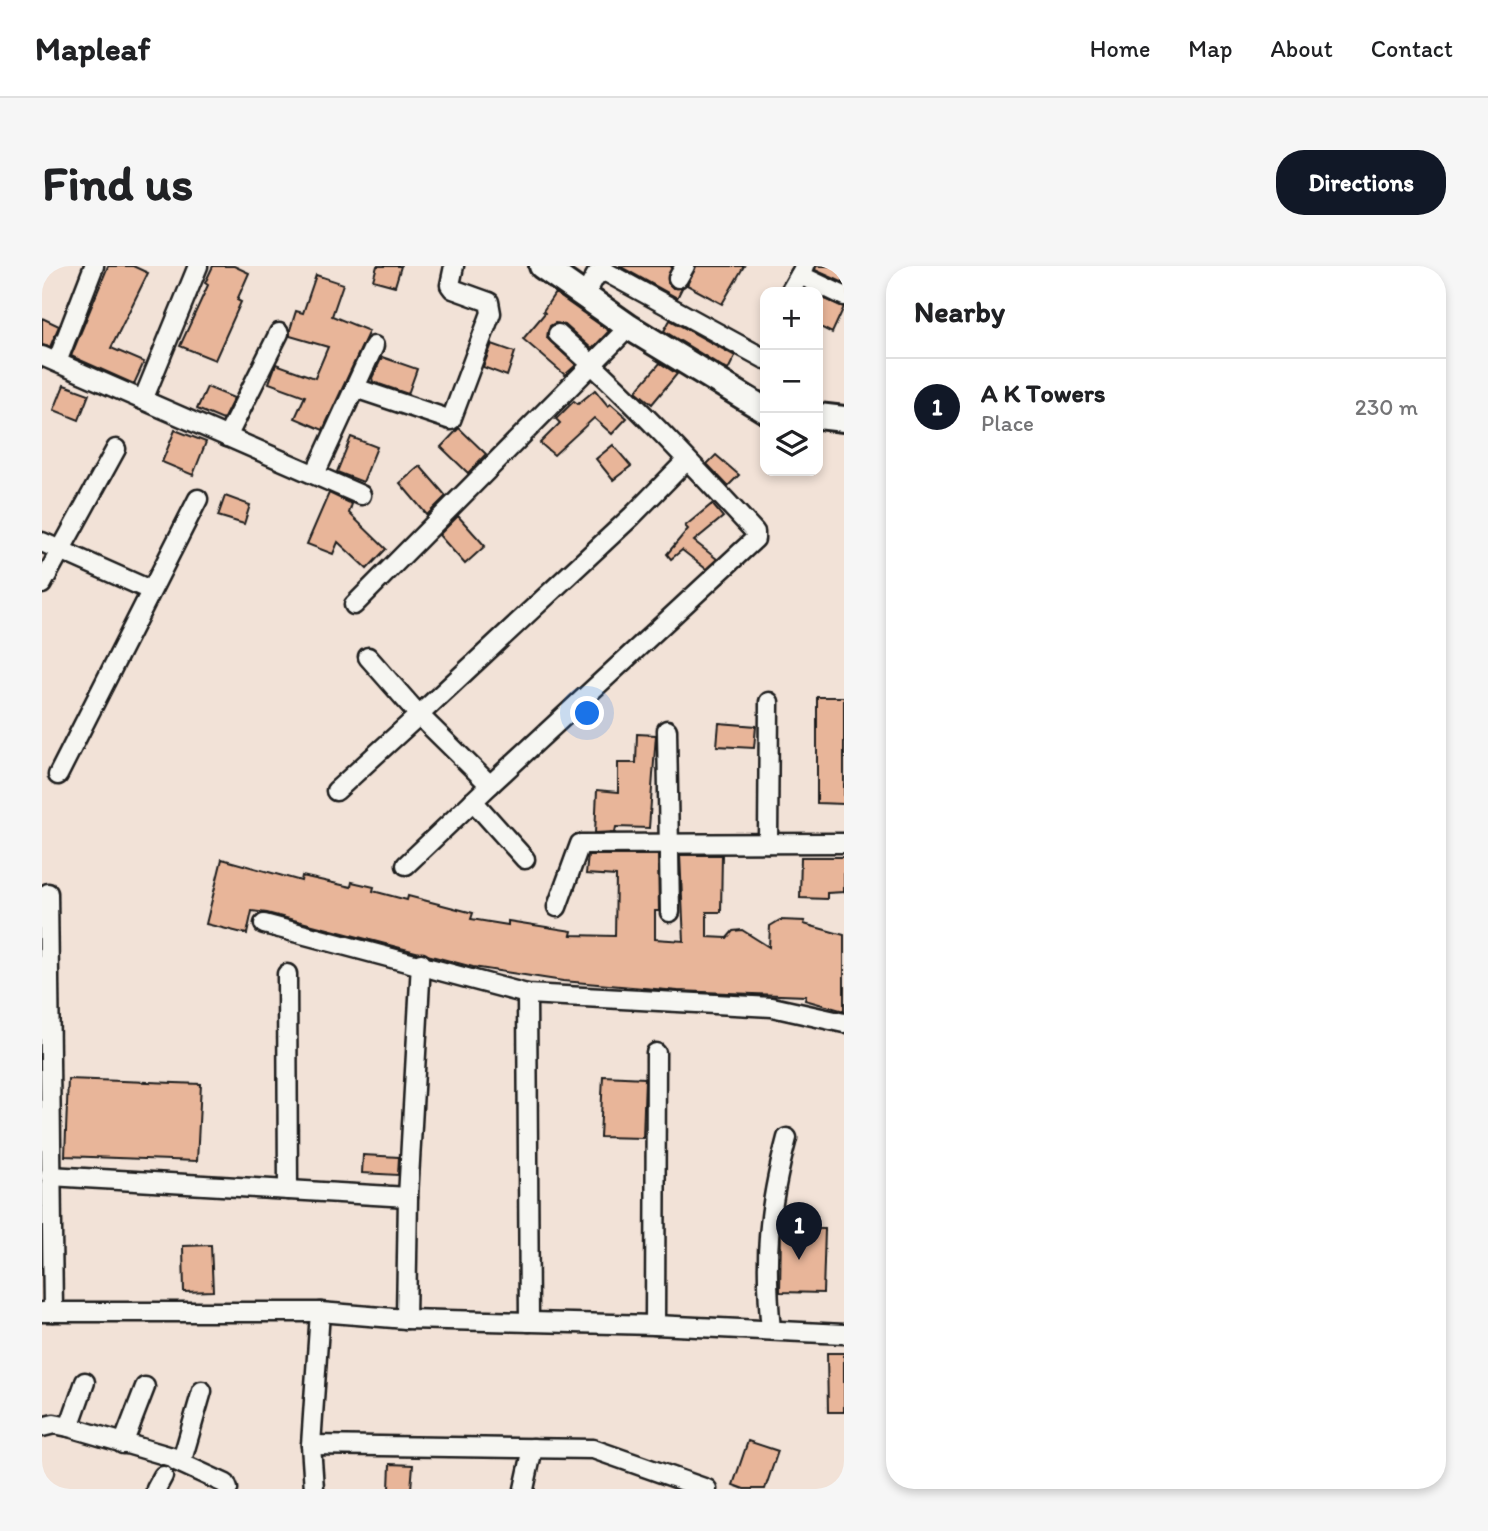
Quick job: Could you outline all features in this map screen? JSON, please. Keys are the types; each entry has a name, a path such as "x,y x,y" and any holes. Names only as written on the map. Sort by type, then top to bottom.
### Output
{"street":[{"path":"94,266 50,359 361,495"},
{"path":"143,400 198,266"},
{"path":"355,388 451,421 491,313 489,302 453,289 450,285 454,266"},
{"path":"542,266 629,327 760,407"},
{"path":"793,287 802,270 844,296"},
{"path":"585,295 596,275 606,272 760,356"},
{"path":"354,605 629,327"},
{"path":"227,436 279,333"},
{"path":"406,865 755,540 755,532 592,364 558,334"},
{"path":"314,474 374,346"},
{"path":"823,417 844,419"},
{"path":"42,583 116,449"},
{"path":"336,791 632,516 686,461"},
{"path":"58,775 198,499"},
{"path":"42,542 150,590"},
{"path":"368,657 419,715 490,785"},
{"path":"768,843 769,702"},
{"path":"667,730 670,912"},
{"path":"473,801 525,859"},
{"path":"557,907 580,844 844,843"},
{"path":"48,893 50,1176 47,1312 320,1312 406,1319 654,1325 844,1334"},
{"path":"264,924 421,963 527,994 772,1007 844,1023"},
{"path":"406,1319 408,1197 421,963"},
{"path":"287,974 288,1190"},
{"path":"527,994 529,1322"},
{"path":"654,1325 656,1053"},
{"path":"771,1330 766,1248 769,1212 787,1138"},
{"path":"50,1176 408,1197"},
{"path":"314,1489 311,1445 320,1312"},
{"path":"69,1427 85,1382"},
{"path":"123,1444 145,1387"},
{"path":"176,1461 185,1456 202,1391"},
{"path":"42,1427 54,1424 69,1427 176,1461 226,1485 228,1489"},
{"path":"311,1445 593,1449 707,1489"},
{"path":"524,1489 533,1448"}],"building":[{"path":"108,266 133,266 148,273 111,348 144,362 134,384 71,356"},
{"path":"213,266 234,266 249,273 237,300 241,302 215,360 180,346 208,285 205,283"},
{"path":"377,266 401,266 395,286 373,280"},
{"path":"619,266 672,266 668,283 673,288 682,288 677,298"},
{"path":"696,266 744,266 722,304 687,285"},
{"path":"816,266 844,266 844,283 815,270"},
{"path":"316,275 343,284 332,316 369,331 323,430 295,418 305,396 269,383 276,364 315,378 328,347 290,336 290,330 296,311 303,313"},
{"path":"555,293 609,331 592,349 565,325 555,323 550,326 547,338 576,365 565,375 523,339 545,313 543,311"},
{"path":"823,298 844,307 832,333 823,328"},
{"path":"42,318 59,326 50,347 42,345"},
{"path":"670,320 735,356 728,370 664,331"},
{"path":"492,344 515,352 507,376 483,367"},
{"path":"382,357 417,369 408,394 373,382 372,378"},
{"path":"660,363 677,374 652,404 636,391"},
{"path":"64,385 89,394 79,420 54,410"},
{"path":"207,387 234,398 223,420 197,409"},
{"path":"595,390 608,406 611,404 627,418 612,434 594,418 554,455 540,443 560,423 556,419 574,401 578,404"},
{"path":"459,428 486,454 468,473 441,447"},
{"path":"175,430 206,442 193,475 162,462"},
{"path":"351,437 377,447 363,482 337,472"},
{"path":"613,445 631,466 613,480 596,459"},
{"path":"716,455 739,475 728,486 707,464"},
{"path":"420,466 446,496 427,515 400,483"},
{"path":"329,493 352,504 349,513 386,549 367,569 338,542 333,554 307,544"},
{"path":"225,496 250,505 244,524 218,516"},
{"path":"712,504 723,517 694,541 717,559 706,569 682,550 671,559 667,554 688,529 685,526"},
{"path":"458,516 485,546 465,564 439,535"},
{"path":"817,697 844,697 844,804 817,803"},
{"path":"719,723 756,726 754,748 717,746"},
{"path":"637,734 656,735 649,828 616,827 615,832 595,833 597,790 618,792 618,763 636,763"},
{"path":"588,855 658,855 659,911 655,911 655,939 684,941 680,855 722,855 721,912 707,912 707,937 727,938 733,931 742,930 769,947 770,926 780,920 805,921 804,924 844,935 844,1011 805,1000 806,996 678,991 563,981 473,967 267,913 252,911 247,934 206,924 222,859 301,881 302,876 351,887 352,882 374,887 373,891 407,900 408,896 473,913 471,919 508,925 508,921 572,931 571,935 615,936 616,876 586,874"},
{"path":"801,857 844,857 844,892 827,893 827,899 800,898"},
{"path":"603,1076 645,1078 643,1138 600,1137"},
{"path":"68,1079 201,1084 197,1161 65,1156"},
{"path":"363,1155 399,1157 398,1175 362,1173"},
{"path":"781,1228 825,1229 823,1293 780,1292"},
{"path":"211,1245 213,1291 184,1292 183,1246"},
{"path":"827,1353 844,1353 844,1412 828,1412"},
{"path":"748,1441 778,1451 765,1489 744,1489 733,1485"},
{"path":"390,1464 413,1465 411,1489 389,1489"}],"place":[{"name":"A K Towers","path":"799,1260"}]}
